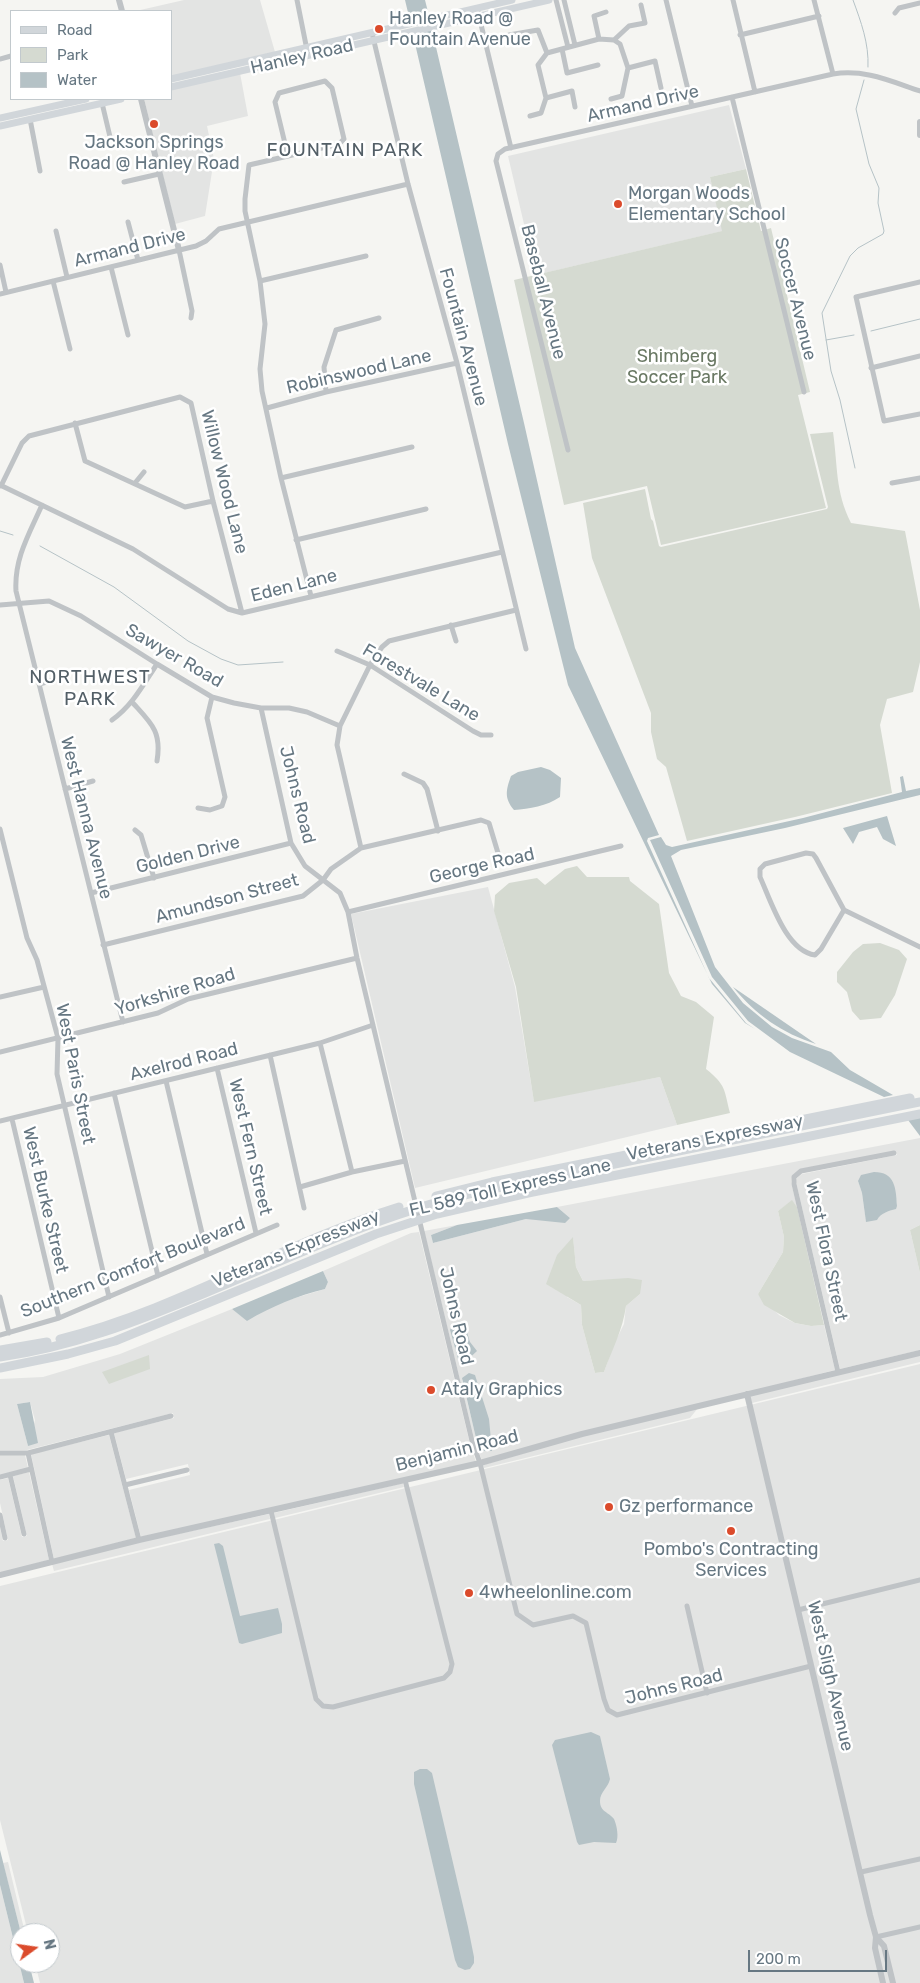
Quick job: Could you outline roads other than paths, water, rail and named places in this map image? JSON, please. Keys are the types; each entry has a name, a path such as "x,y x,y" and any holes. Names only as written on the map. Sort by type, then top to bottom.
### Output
{"highway":[{"name":"Veterans Expressway","path":"0,1350 51,1341 116,1322 338,1230 492,1182 918,1098"},
{"name":"Veterans Expressway","path":"0,1368 68,1354 115,1341 400,1225 437,1214 528,1193 920,1114"},
{"name":"FL 589 Toll Express Lane","path":"0,1357 43,1350 117,1328 396,1211"}],"main road":[{"name":"Hanley Road","path":"172,87 228,74 430,18 512,0"},
{"name":"Hanley Road","path":"172,79 220,67 374,41 549,0"},
{"path":"220,67 228,74"},
{"path":"0,118 82,100"},
{"path":"0,126 116,100"},
{"path":"30,119 47,108"},
{"path":"17,115 30,119"}],"street":[{"path":"297,0 308,51"},
{"path":"556,0 565,48 567,73 598,65"},
{"path":"564,0 575,45"},
{"path":"666,0 692,106"},
{"path":"733,0 755,92"},
{"path":"814,0 833,74"},
{"path":"895,13 899,8 920,3"},
{"path":"614,40 629,26 645,23 641,5"},
{"path":"478,8 511,148"},
{"path":"599,39 594,16 606,12"},
{"path":"740,35 819,16"},
{"path":"509,35 538,30 547,53"},
{"name":"Fountain Avenue","path":"372,33 408,184 457,363 526,650"},
{"path":"530,116 541,113 546,98 538,65 547,53 599,39 614,40 620,44 628,68 622,96 610,100"},
{"path":"628,68 654,61 661,88"},
{"name":"Armand Drive","path":"511,148 851,71 920,90"},
{"path":"288,156 275,102 280,93 325,81 332,88 344,139 339,144 288,156 249,165 245,199 247,221 260,282 265,324 260,369 262,391 281,478 311,596"},
{"path":"546,98 572,91 575,107"},
{"name":"Soccer Avenue","path":"732,97 804,392"},
{"path":"141,100 179,250 192,311 191,318"},
{"path":"102,103 111,141"},
{"path":"30,119 40,171"},
{"path":"920,122 920,136"},
{"name":"Baseball Avenue","path":"511,148 505,149 498,154 496,161 568,450"},
{"path":"124,182 159,174"},
{"name":"Armand Drive","path":"0,294 179,250 206,241 219,230 247,221 408,184"},
{"path":"128,222 138,260"},
{"path":"56,231 67,278"},
{"path":"260,282 366,256"},
{"path":"0,265 6,292"},
{"path":"111,267 128,335"},
{"path":"53,281 70,348"},
{"path":"920,282 856,297 884,421 920,414"},
{"path":"326,392 324,367 336,330 379,318"},
{"path":"871,368 920,356"},
{"name":"Robinswood Lane","path":"266,408 326,392 457,363"},
{"name":"Willow Wood Lane","path":"0,485 22,443 29,436 180,397 191,403 213,501 242,613"},
{"path":"75,423 85,461 184,507 213,501"},
{"path":"281,478 412,446"},
{"path":"135,483 144,472"},
{"path":"892,483 920,478"},
{"name":"Eden Lane","path":"0,485 133,549 228,609 242,613 502,552"},
{"name":"West Hanna Avenue","path":"42,505 18,559 15,575 16,591 123,1022"},
{"path":"296,540 426,510"},
{"name":"Sawyer Road","path":"0,605 49,601 81,616 212,697 262,708 289,708 308,712 340,726"},
{"path":"361,848 338,745 340,726 370,665 388,641 516,610"},
{"path":"451,625 456,641"},
{"name":"Forestvale Lane","path":"337,651 370,665 473,731 481,735 491,735"},
{"path":"112,720 132,702 157,664"},
{"path":"39,684 67,677"},
{"path":"198,808 210,810 222,806 225,797 206,718 212,697"},
{"path":"132,702 154,726 159,748 157,761"},
{"name":"Johns Road","path":"262,708 291,843 305,866 340,894 348,912 357,958 472,1444 480,1463 517,1614 533,1625 572,1616 586,1624 604,1699 608,1710 617,1715 707,1694 811,1666"},
{"path":"404,774 423,783 427,789 438,831"},
{"path":"65,788 93,781"},
{"name":"Amundson Street","path":"103,946 303,896 323,880 331,869 361,848 481,820 489,823 498,853"},
{"name":"West Paris Street","path":"0,829 27,938 37,960 58,1038 57,1074 109,1297"},
{"path":"135,830 141,835 154,878"},
{"name":"Golden Drive","path":"91,893 291,843"},
{"name":"George Road","path":"348,912 621,846"},
{"path":"844,910 821,950 815,955 808,954 802,951 786,932 760,877 760,869 765,864 806,853 813,854 844,910 920,946"},
{"name":"Yorkshire Road","path":"0,1052 158,1013 188,999 357,958"},
{"path":"0,997 44,987"},
{"name":"Axelrod Road","path":"0,1121 320,1043 373,1025"},
{"path":"320,1043 352,1172"},
{"path":"270,1055 304,1208"},
{"name":"West Fern Street","path":"217,1068 256,1233"},
{"path":"166,1081 207,1254"},
{"path":"114,1093 158,1276"},
{"name":"West Burke Street","path":"12,1119 59,1318"},
{"name":"West Flora Street","path":"838,1372 794,1184 794,1177 801,1171 894,1153"},
{"path":"300,1186 352,1172 405,1161"},
{"name":"Southern Comfort Boulevard","path":"0,1335 59,1318 277,1225"},
{"path":"0,1297 9,1333"},
{"name":"Benjamin Road","path":"0,1575 139,1540 480,1463 582,1434 920,1353"},
{"name":"West Sligh Avenue","path":"747,1394 876,1936 875,1948 883,1983"},
{"path":"0,1453 28,1453 171,1416"},
{"path":"111,1432 139,1540"},
{"path":"28,1453 52,1562"},
{"path":"0,1477 31,1469"},
{"path":"125,1485 186,1470"},
{"path":"10,1475 24,1534"},
{"path":"271,1511 316,1699 323,1706 333,1707 444,1678 450,1672 452,1664 405,1480"},
{"path":"0,1515 5,1538"},
{"path":"798,1610 920,1580"},
{"path":"687,1606 707,1694"},
{"path":"861,1872 920,1859"},
{"path":"876,1936 920,1927"},
{"name":"West Sligh Avenue","path":"876,1936 884,1946 893,1983"}],"water":[{"path":"405,0 425,0 429,16 410,21"},
{"path":"432,30 575,648 659,835 648,838 647,841 707,974 568,685 508,444 413,35"},
{"path":"541,767 550,770 561,778 560,797 549,803 514,810 507,798 511,776 518,772"},
{"path":"903,776 906,791 920,788 920,795 785,828 681,850 671,856 715,967 743,1003 772,1027 792,1038 831,1052 850,1070 893,1095 884,1097 790,1052 748,1021 712,977 650,840 661,837 666,845 672,847 803,818 902,792 900,777"},
{"path":"887,816 896,846 883,839 877,827 859,832 853,844 843,828"},
{"path":"709,978 746,1023 755,1029 745,1023"},
{"path":"733,987 816,1044 781,1029 770,1022"},
{"path":"920,1116 920,1136 908,1120"},
{"path":"874,1172 886,1175 893,1182 897,1206 896,1209 883,1214 877,1220 866,1222 862,1193 858,1181 861,1175"},
{"path":"557,1207 570,1218 565,1223 526,1219 433,1243 431,1235 457,1225"},
{"path":"323,1271 328,1282 325,1289 285,1302 247,1321 232,1309"},
{"path":"461,1321 465,1325 470,1342 477,1351 464,1363 459,1362 450,1330 454,1323"},
{"path":"469,1373 475,1375 489,1419 492,1451 479,1451 462,1378"},
{"path":"30,1402 38,1443 28,1446 17,1404"},
{"path":"219,1543 223,1546 240,1616 278,1608 282,1633 242,1644 239,1643 214,1544"},
{"path":"591,1732 600,1736 610,1779 601,1795 600,1805 614,1819 617,1828 616,1843 594,1842 579,1845 577,1842 552,1745 555,1740"},
{"path":"420,1769 427,1769 432,1773 474,1957 474,1963 470,1969 465,1970 458,1967 455,1960 414,1784 414,1772"},
{"path":"0,1850 18,1923 10,1923 10,1926 0,1885"},
{"path":"22,1973 32,1973 34,1983 24,1983"}],"waterway":[{"path":"853,0 866,41 868,67"},
{"path":"855,468 840,400 831,371 822,313 850,256 858,248 883,234 884,231 878,203 879,188 869,164 856,109 864,80"},
{"path":"871,331 920,319"},
{"path":"826,340 854,335"},
{"path":"0,531 13,535"},
{"path":"40,546 114,587 188,641 221,659 238,665 283,662"}],"place":[{"name":"Hanley Road @ Fountain Avenue","path":"379,29"},
{"name":"Jackson Springs Road @ Hanley Road","path":"154,124"},
{"name":"Morgan Woods Elementary School","path":"618,204"},
{"name":"Ataly Graphics","path":"431,1390"},
{"name":"Gz performance","path":"609,1507"},
{"name":"Pombo's Contracting Services","path":"731,1531"},
{"name":"4wheelonline.com","path":"469,1593"}],"district":[{"name":"FOUNTAIN PARK","path":"345,151"},
{"name":"NORTHWEST PARK","path":"90,689"}],"park label":[{"name":"Shimberg Soccer Park","path":"677,367"}]}
